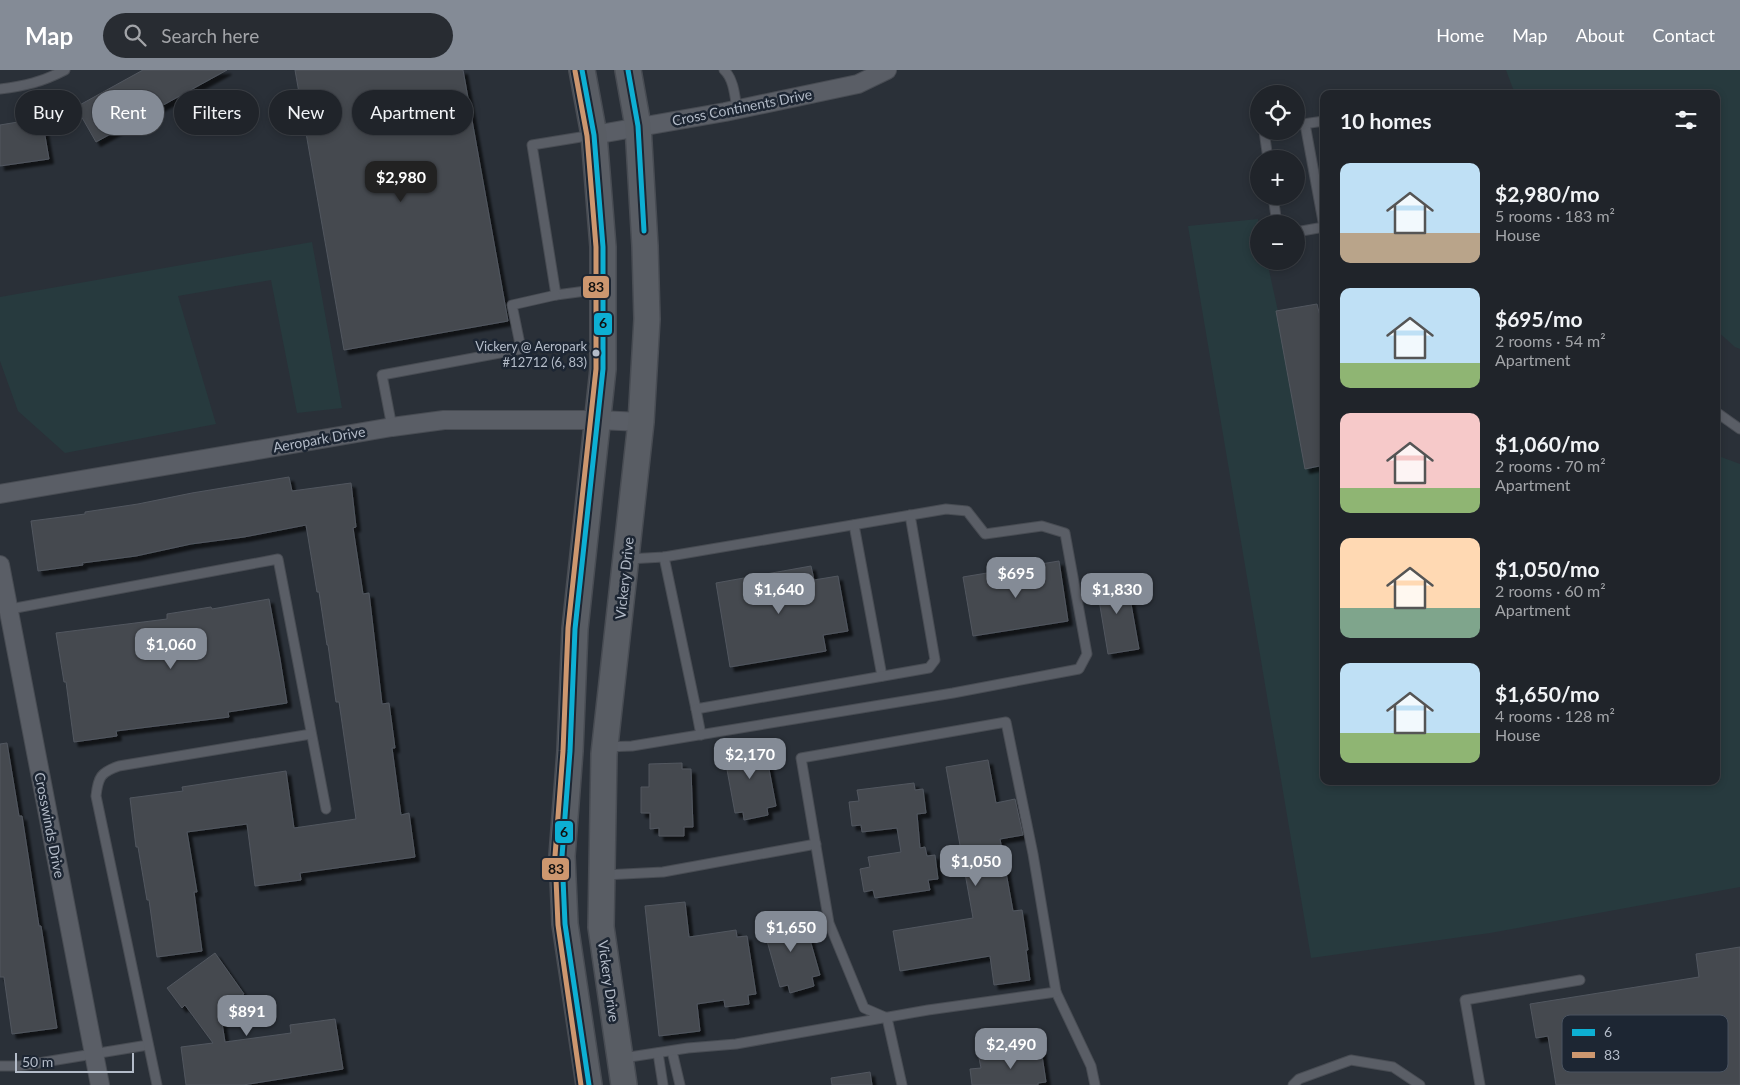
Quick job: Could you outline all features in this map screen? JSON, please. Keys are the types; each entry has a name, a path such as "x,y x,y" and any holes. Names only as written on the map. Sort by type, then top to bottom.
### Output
{"main road":[{"path":"582,70 594,135 603,247 603,369 575,629 570,750 562,856 565,924 589,1085"},
{"name":"Vickery Drive","path":"624,1085 601,927 605,751 641,422 647,319 638,126 628,70"},
{"path":"570,750 605,751"}],"street":[{"name":"Cross Continents Drive","path":"594,135 738,110 858,84 887,70"},
{"name":"Aeropark Drive","path":"0,494 392,427 444,420 599,420 641,422"},
{"name":"Crosswinds Drive","path":"0,565 4,610 100,1085"}],"lane":[{"path":"43,70 46,80"},
{"path":"0,90 46,80 64,70"},
{"path":"724,70 728,73 732,83 738,110"},
{"path":"1305,124 1320,122"},
{"path":"556,295 532,145 594,135"},
{"path":"1304,140 1320,210"},
{"path":"1305,230 1320,228"},
{"path":"392,427 382,375 522,348 512,305 556,295 603,289"},
{"path":"1720,415 1740,429"},
{"path":"605,751 953,693 1079,669 1088,654 1065,533 1042,526 985,534 966,511 946,509 664,557 626,560"},
{"path":"696,709 929,668 935,660 910,515"},
{"path":"854,525 882,676"},
{"path":"664,557 701,735"},
{"path":"4,610 278,559 326,809"},
{"path":"887,1018 864,1008 829,923 801,758 1006,722 1033,854 1056,992 1091,1066 1095,1085"},
{"path":"157,1085 96,796 97,782 106,770 119,766 311,734"},
{"path":"602,875 663,872 816,844"},
{"path":"1480,1085 1465,1000 1580,980"},
{"path":"620,1059 736,1044 955,1006 1056,992"},
{"path":"887,1018 902,1085"},
{"path":"0,1066 20,1066 148,1045"},
{"path":"672,1051 680,1085"},
{"path":"658,1053 663,1085"},
{"path":"1293,1085 1299,1079 1351,1060 1393,1067 1420,1085"}],"green space":[{"path":"1506,70 1740,70 1740,349 1720,334 1720,90 1514,90"},
{"path":"1250,220 1250,270 1269,270 1308,448 1320,446 1320,785 1720,785 1720,456 1740,464 1740,887 1490,933 1311,958 1188,226"},
{"path":"312,242 342,408 297,413 271,280 178,296 216,424 65,453 18,411 0,361 0,297"}],"building":[{"path":"143,70 227,70 191,90 174,90 174,99 164,105 164,90 107,90"},
{"path":"295,70 463,70 467,90 352,90 352,135 473,135 473,126 508,321 344,350 306,135 342,135 342,90 298,90"},
{"path":"92,98 92,135 82,118 82,104"},
{"path":"15,122 15,135 45,135 49,159 0,166 0,125"},
{"path":"92,135 109,135 96,142"},
{"path":"1317,304 1320,316 1320,466 1305,469 1276,311"},
{"path":"289,477 292,491 351,483 356,527 353,528 363,594 369,593 382,704 389,703 395,748 392,748 401,815 409,813 415,857 300,873 301,880 255,886 247,824 187,832 197,892 194,892 202,951 157,957 149,900 147,900 138,847 136,847 130,798 183,791 182,787 286,771 294,828 356,819 339,702 336,702 328,645 306,525 244,537 191,544 136,556 38,571 31,521 85,514 85,512"},
{"path":"1059,561 1068,621 973,636 963,577"},
{"path":"811,566 814,580 838,576 848,631 823,635 826,651 730,667 716,583"},
{"path":"1126,576 1139,649 1108,654 1096,582"},
{"path":"269,599 287,703 228,712 229,717 116,731 117,736 74,742 66,682 64,682 56,633 167,619 167,614 211,607 212,609"},
{"path":"756,742 757,750 765,748 776,806 767,808 768,815 744,820 743,812 735,813 723,748"},
{"path":"7,743 19,816 22,816 57,1028 12,1034 4,977 0,977 0,744"},
{"path":"988,760 996,803 1015,799 1023,835 1000,839 1013,911 1022,910 1030,980 994,985 990,956 900,971 893,931 973,918 946,767"},
{"path":"682,763 682,769 691,769 693,827 684,827 684,836 659,836 659,828 650,829 650,813 641,813 641,787 649,787 649,764"},
{"path":"914,783 915,790 923,789 926,813 917,814 920,848 925,847 927,856 935,855 938,879 928,880 930,890 875,898 873,890 864,892 860,869 870,867 868,857 901,852 897,828 862,832 861,825 852,826 849,802 859,801 857,790"},
{"path":"685,902 689,937 736,930 737,937 747,936 756,994 748,995 749,1004 725,1007 724,1000 697,1004 700,1031 659,1036 645,906"},
{"path":"792,914 794,922 804,919 820,975 812,977 814,986 790,993 788,985 780,987 762,923"},
{"path":"1740,947 1740,1085 1556,1085 1548,1036 1536,1038 1530,1004 1699,977 1696,954"},
{"path":"215,953 244,994 236,999 243,1008 222,1023 225,1042 291,1033 290,1025 335,1019 343,1069 243,1085 186,1085 181,1047 213,1043 185,1005 182,1008 167,988"},
{"path":"1041,1049 1046,1082 1038,1083 1038,1085 972,1085 970,1069 981,1068 979,1058"},
{"path":"870,1072 872,1085 832,1085 831,1078"}],"transit line":[{"name":"6","path":"582,70 594,135 603,247 603,369 575,629 570,751 562,856 565,924 589,1085"},
{"name":"6","path":"628,70 638,126 644,231"},
{"name":"83","path":"575,71 587,136 596,247 596,369 568,628 563,751 555,856 558,925 581,1085"}],"place":[{"name":"Vickery @ Aeropark #12712 (6, 83)","path":"596,353"}]}
